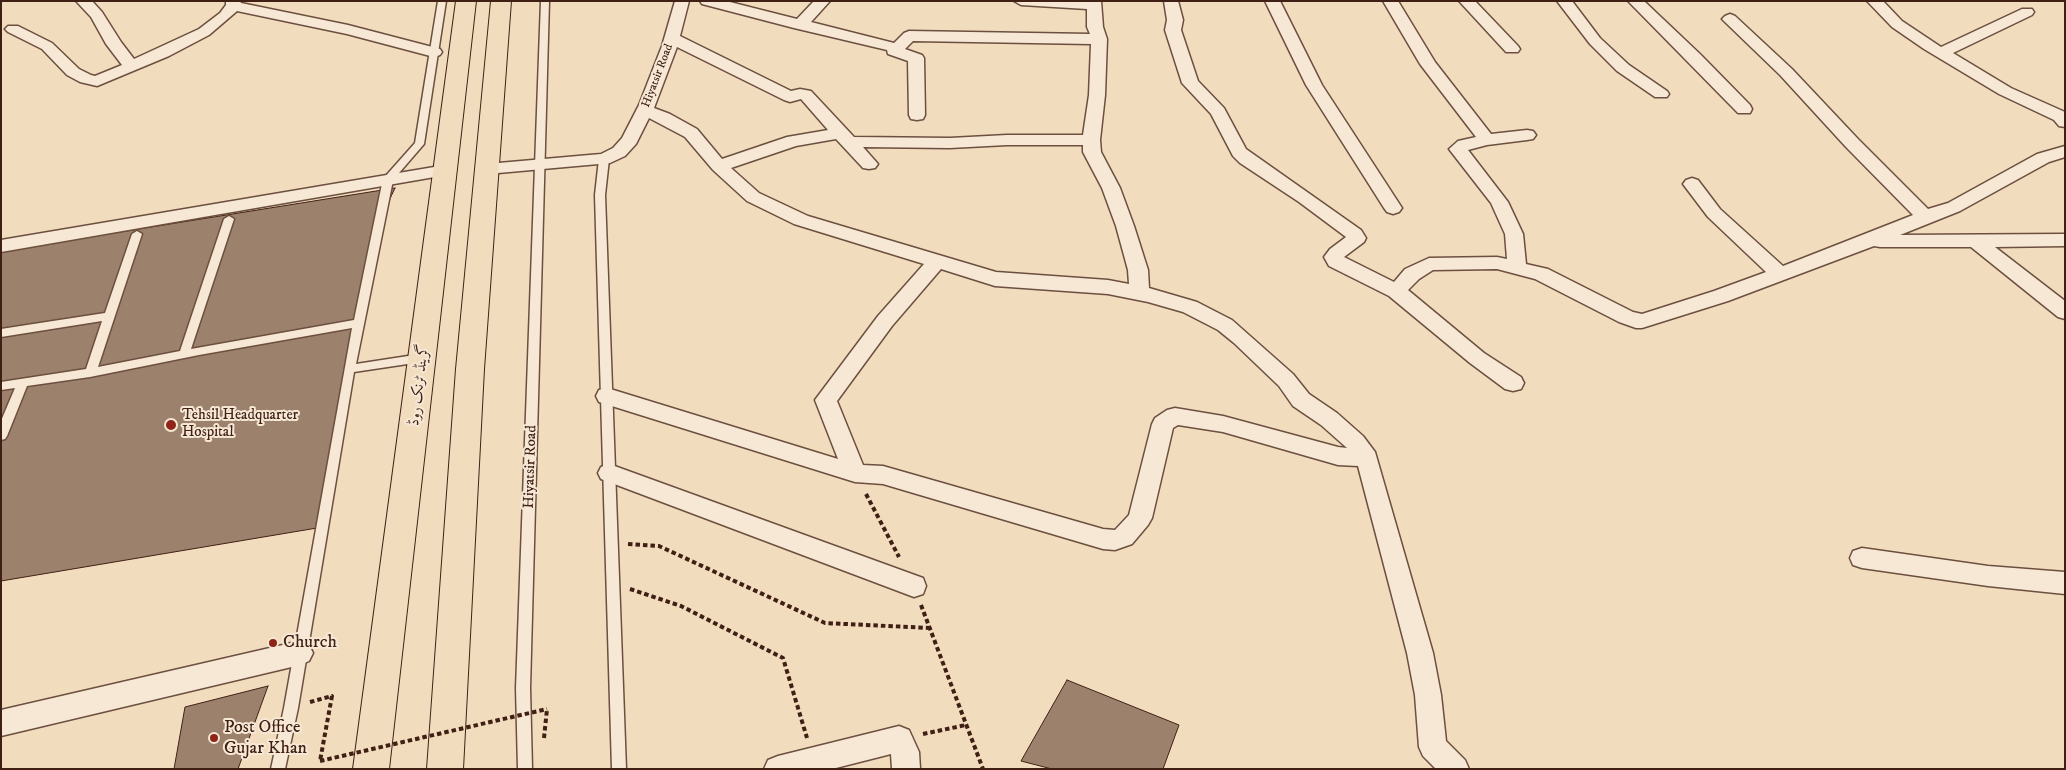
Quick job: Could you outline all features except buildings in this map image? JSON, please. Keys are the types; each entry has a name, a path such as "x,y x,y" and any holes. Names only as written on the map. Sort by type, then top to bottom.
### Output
{"highway":[{"name":"گرینڈ ٹرنک روڈ","path":"371,769 466,1"},
{"path":"445,769 470,368 501,1"}],"street":[{"path":"83,1 91,6 114,44 132,66"},
{"name":"Hiyatsir Road","path":"539,164 604,159 619,152 630,140 645,111 672,38 682,1"},
{"path":"707,1 897,48"},
{"path":"798,25 823,1"},
{"path":"1020,1 1094,3 1095,27 1099,38 1097,95 1091,140 1092,152 1111,188 1129,237 1138,270 1139,293"},
{"path":"1171,1 1175,20 1173,30 1190,83 1218,112 1239,152 1252,163 1305,198 1357,238 1334,256 1336,262 1396,291 1476,358 1513,383"},
{"path":"1272,1 1314,85 1393,208"},
{"path":"1390,1 1428,64 1487,140"},
{"path":"1466,1 1512,49"},
{"path":"1564,1 1595,42 1623,68 1660,94"},
{"path":"1635,1 1695,58 1744,109"},
{"path":"1874,1 1897,24 1941,53 2005,91 2062,119"},
{"path":"13,29 47,46 73,72 86,79 97,81 182,44 204,32 225,16 233,4 434,52"},
{"path":"1941,53 2027,12"},
{"path":"1730,19 1786,72 1852,143 1926,217"},
{"path":"917,116 916,58 894,51 909,36 1099,38"},
{"path":"672,38 790,97 805,94 869,164"},
{"path":"645,111 664,118 691,133 718,166 753,197 801,220 995,279 1108,287 1139,293 1190,307 1225,325 1286,380 1301,400 1329,419 1355,442 1367,458 1420,654 1428,695 1433,747 1455,769"},
{"path":"1518,266 1514,234 1495,194 1458,149 1464,145 1487,140 1526,135"},
{"path":"718,166 793,141 844,138 950,143 1007,140 1091,140"},
{"path":"1396,291 1412,274 1429,264 1485,262 1518,266 1561,282 1636,321 1642,321 1721,296 1954,207 2043,158 2065,151"},
{"path":"487,169 539,164"},
{"path":"1,246 446,170"},
{"path":"1692,184 1714,213 1780,274"},
{"path":"1972,239 2065,312"},
{"path":"1868,241 2065,240"},
{"path":"856,473 826,400 885,321 937,262"},
{"path":"607,396 856,473 883,475 1103,539 1115,540 1124,537 1140,518 1163,424 1175,416 1223,424 1338,456 1367,458"},
{"path":"609,474 914,586"},
{"path":"1862,558 1988,576 2065,583"},
{"path":"1,723 300,653"},
{"path":"778,769 899,739 905,752 906,769"}],"lane":[{"path":"278,769 291,708 349,369 388,179 419,144 442,1"},
{"name":"Hiyatsir Road","path":"525,769 523,688 545,1"},
{"path":"604,159 600,195 619,769"},
{"path":"184,354 229,218"},
{"path":"90,372 137,234"},
{"path":"1,333 109,316"},
{"path":"1,386 90,372 358,323"},
{"path":"349,369 423,358"},
{"path":"1,436 23,383"}],"path":[{"path":"856,473 914,586 983,769"},
{"path":"612,543 659,546 825,624 930,628"},
{"path":"613,584 681,606 783,658 813,760"},
{"path":"291,708 332,696 320,761 547,709"},
{"path":"899,739 966,725"}],"place":[{"name":"Tehsil Headquarter Hospital","path":"171,425"},
{"name":"Church","path":"273,643"},
{"name":"Post Office Gujar Khan","path":"214,738"}]}
